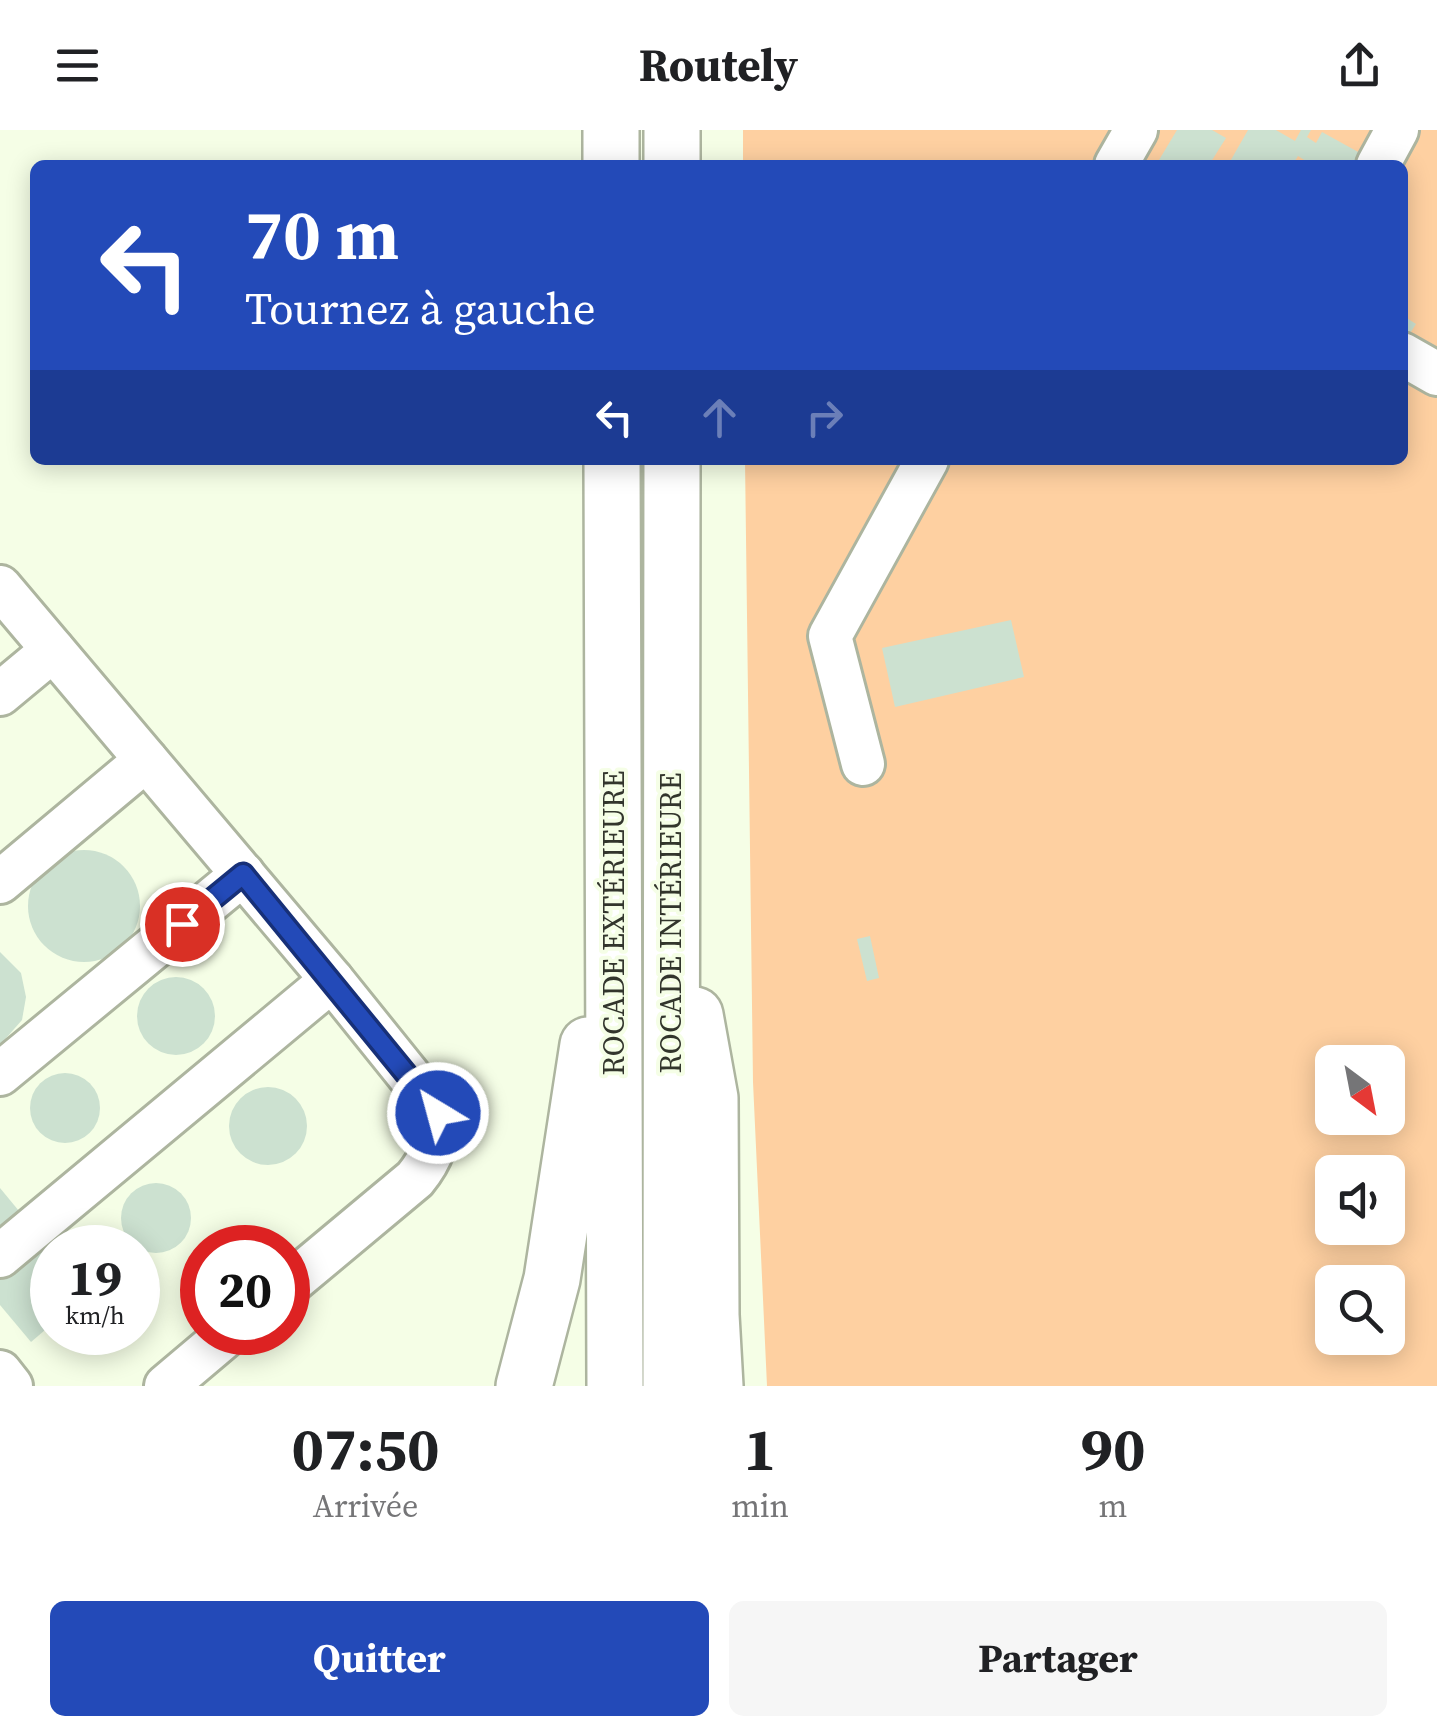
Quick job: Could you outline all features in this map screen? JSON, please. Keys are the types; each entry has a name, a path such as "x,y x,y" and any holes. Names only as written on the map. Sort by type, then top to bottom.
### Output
{"highway":[{"path":"611,130 611,160"},
{"path":"672,130 672,160"},
{"name":"ROCADE EXTÉRIEURE","path":"612,465 616,1386"},
{"name":"ROCADE INTÉRIEURE","path":"671,1386 672,465"},
{"path":"524,1386 552,1279 614,878"},
{"path":"672,886 710,1098 710,1315 715,1386"}],"lane":[{"path":"1099,160 1116,130"},
{"path":"1119,160 1136,130"},
{"path":"1381,160 1397,130"},
{"path":"1408,357 1437,374"},
{"path":"864,764 830,636 925,465"},
{"path":"0,586 332,980 438,1113 437,1142 430,1162 310,1267"},
{"path":"0,694 53,650"},
{"path":"0,882 146,760"},
{"path":"0,1074 243,874"},
{"path":"0,1256 332,980"},
{"path":"166,1386 203,1355"},
{"path":"0,1372 11,1386"}],"shaded area":[{"path":"743,130 1437,130 1437,1386 767,1386 753,1082 745,465 1408,465 1408,160 743,160"}],"building":[{"path":"1177,130 1212,130 1226,138 1212,160 1159,160"},
{"path":"1248,130 1276,130 1295,141 1301,130 1311,130 1307,137 1316,143 1322,132 1360,153 1356,160 1304,160 1298,156 1296,160 1231,160"},
{"path":"1408,319 1416,324 1408,336"},
{"path":"1011,620 1024,677 895,707 882,648"},
{"path":"84,850 105,854 124,866 136,885 140,906 136,927 124,946 105,958 84,962 63,958 44,946 32,927 28,906 32,885 44,866 63,854"},
{"path":"870,936 879,978 867,981 857,939"},
{"path":"0,952 21,973 26,997 22,1020 0,1045"},
{"path":"168,977 184,977 209,994 215,1016 209,1038 198,1049 184,1055 168,1055 143,1038 137,1024 137,1008 154,983"},
{"path":"65,1073 89,1084 100,1108 89,1132 65,1143 41,1132 30,1108 41,1084"},
{"path":"260,1087 276,1087 301,1104 307,1126 301,1148 290,1159 276,1165 260,1165 235,1148 229,1134 229,1118 246,1093"},
{"path":"143,1186 169,1186 181,1193 188,1205 189,1225 180,1225 180,1244 169,1250 160,1252 160,1225 123,1225 124,1205 131,1193"},
{"path":"0,1188 31,1225 30,1341 0,1305"}],"route":[{"path":"182,924 243,874 438,1113"}]}
